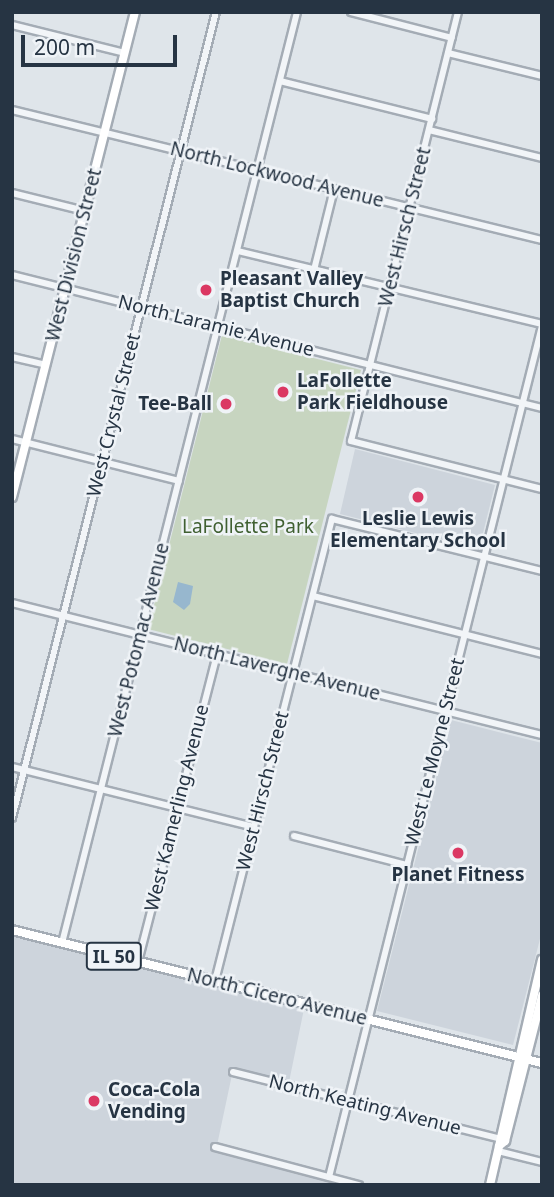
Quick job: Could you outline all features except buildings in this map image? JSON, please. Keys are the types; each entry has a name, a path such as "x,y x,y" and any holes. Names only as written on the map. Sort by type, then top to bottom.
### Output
{"main road":[{"name":"West Division Street","path":"12,498 135,12"},
{"name":"North Cicero Avenue","path":"12,930 542,1063"},
{"path":"490,1185 498,1145 505,1141 542,960"},
{"path":"522,1058 542,996"}],"street":[{"name":"West Crystal Street","path":"12,818 216,12"},
{"name":"West Potomac Avenue","path":"62,943 297,12"},
{"path":"351,12 377,15 452,37"},
{"name":"West Hirsch Street","path":"458,12 351,441 503,480"},
{"path":"12,25 125,52"},
{"path":"448,53 542,76"},
{"path":"280,81 432,119"},
{"name":"North Lockwood Avenue","path":"12,110 542,240"},
{"path":"429,130 542,158"},
{"path":"314,270 334,189"},
{"path":"12,193 85,211"},
{"path":"237,251 542,325"},
{"name":"North Laramie Avenue","path":"12,275 542,408"},
{"name":"West Le Moyne Street","path":"329,1177 542,325"},
{"path":"12,357 46,365"},
{"path":"12,439 179,481"},
{"path":"503,480 542,489"},
{"name":"West Hirsch Street","path":"215,981 332,519 484,557"},
{"path":"484,557 542,571"},
{"path":"313,596 542,654"},
{"name":"North Lavergne Avenue","path":"12,603 542,735"},
{"name":"West Kamerling Avenue","path":"138,962 217,654"},
{"path":"12,767 254,827"},
{"path":"294,836 407,865"},
{"name":"North Keating Avenue","path":"233,1072 349,1100 498,1145 542,1162"},
{"path":"215,1147 359,1185"}],"shaded area":[{"name":"Leslie Lewis Elementary School","path":"355,449 495,485 479,549 340,514"},
{"path":"451,720 542,743 542,931 513,1045 377,1011"},
{"path":"12,935 304,1009 289,1082 233,1070 216,1150 350,1185 12,1185"}],"green space":[{"name":"LaFollette Park","path":"222,335 361,370 287,664 148,629"}],"water":[{"path":"178,582 193,586 190,604 184,610 173,602"}],"place":[{"name":"Pleasant Valley Baptist Church","path":"206,290"},
{"name":"LaFollette Park Fieldhouse","path":"283,392"},
{"name":"Tee-Ball","path":"226,404"},
{"name":"Leslie Lewis Elementary School","path":"418,497"},
{"name":"Planet Fitness","path":"458,853"},
{"name":"Coca-Cola Vending","path":"94,1101"}]}
